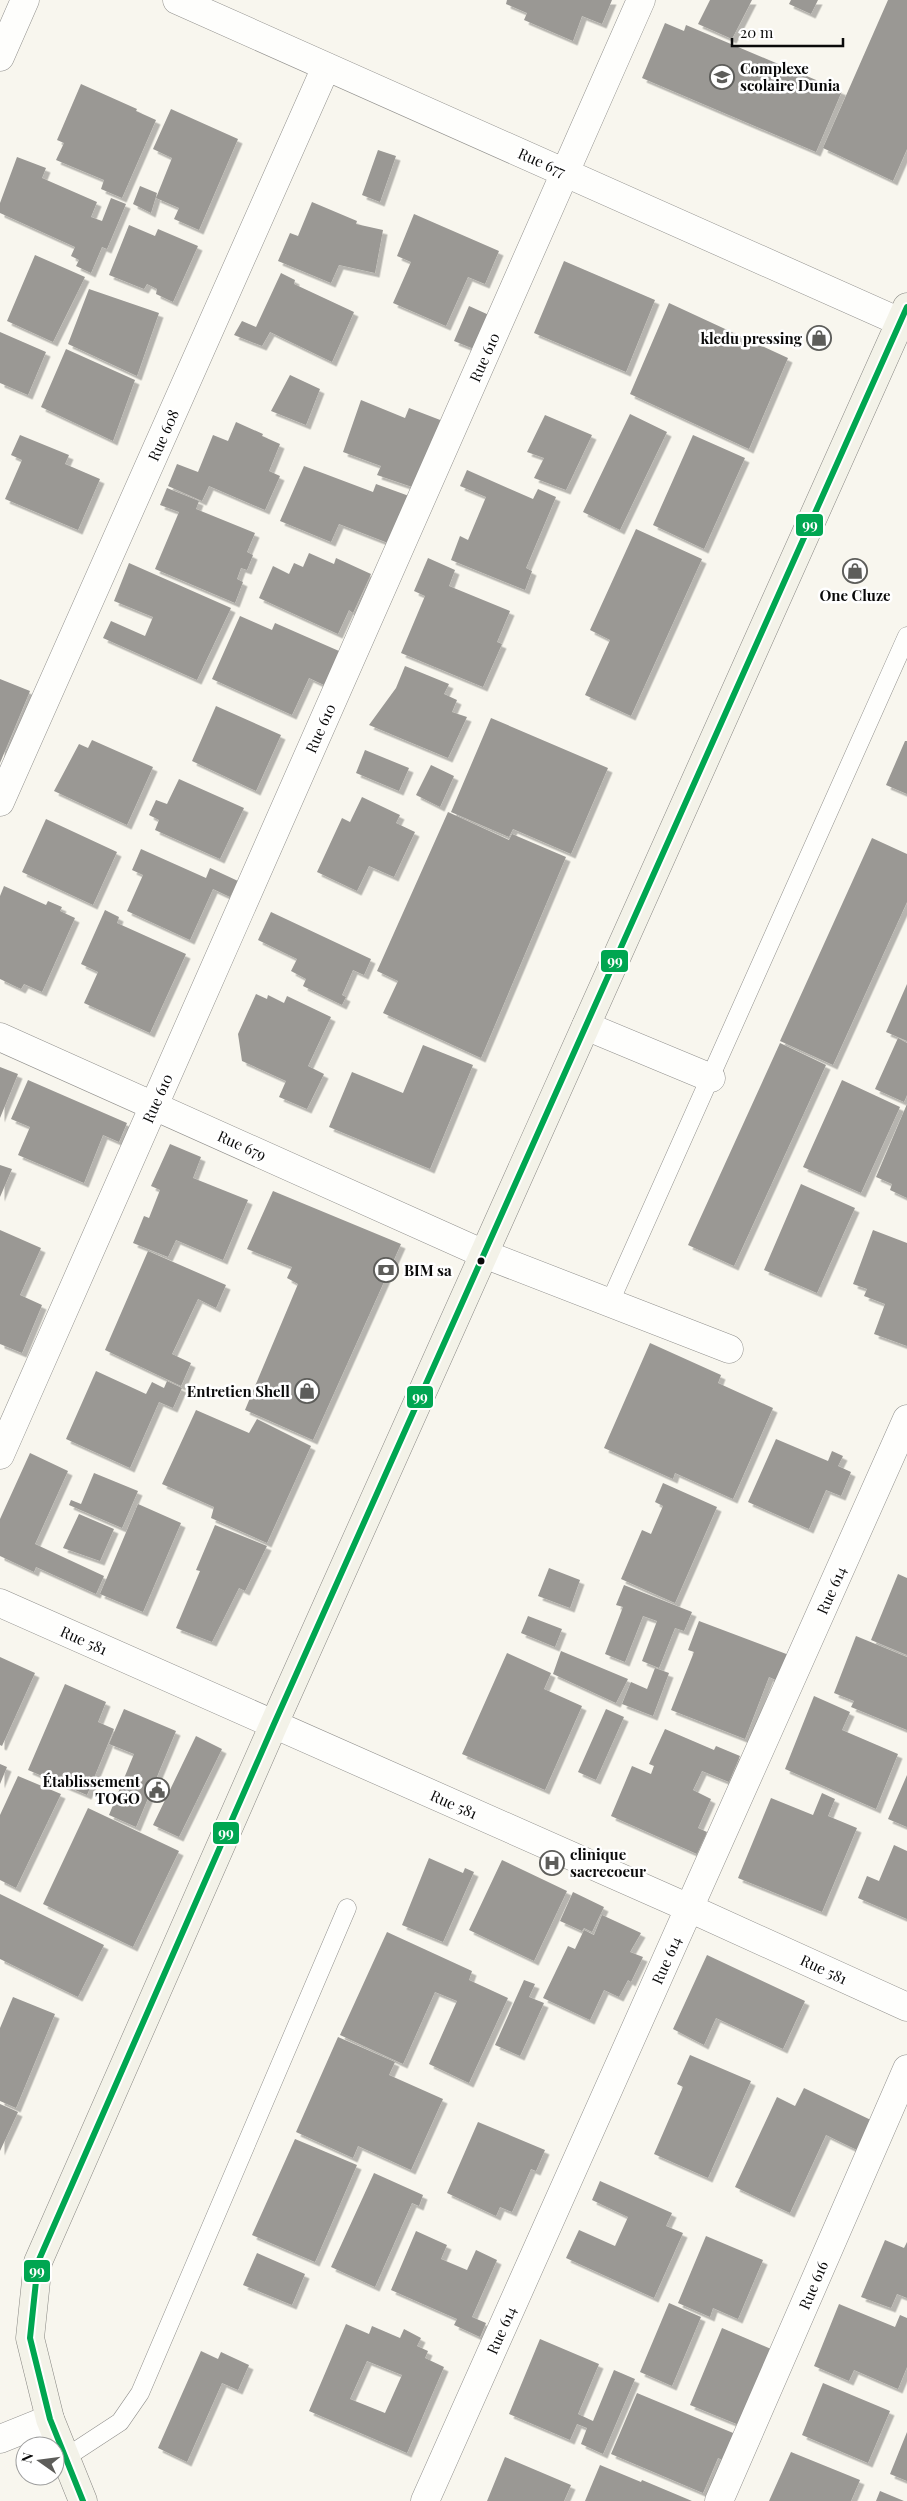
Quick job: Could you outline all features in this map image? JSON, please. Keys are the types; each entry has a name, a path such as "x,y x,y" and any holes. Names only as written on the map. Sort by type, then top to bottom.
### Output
{"street":[{"path":"0,57 26,0"},
{"name":"Rue 677","path":"176,0 565,173 905,318"},
{"name":"Rue 610","path":"0,1455 640,0"},
{"name":"Rue 608","path":"0,802 326,67"},
{"path":"57,2436 50,2419 30,2338 38,2262 274,1724 905,318"},
{"path":"586,1026 711,1078"},
{"name":"Rue 679","path":"0,1037 484,1254 729,1349"},
{"name":"Rue 614","path":"425,2501 907,1419"},
{"name":"Rue 581","path":"0,1603 689,1908 907,2008"},
{"name":"Rue 616","path":"719,2501 907,2068"},
{"path":"0,2439 50,2419"},
{"path":"65,2458 83,2501"}],"lane":[{"path":"610,1302 907,636"},
{"path":"65,2458 120,2422 140,2393 347,1908"}],"building":[{"path":"507,0 612,0 602,24 582,16 573,41 524,20 527,13 506,4"},
{"path":"710,0 752,0 732,39 698,24"},
{"path":"791,0 818,0 811,14 789,4"},
{"path":"888,0 907,0 907,149 893,181 823,148"},
{"path":"665,23 684,31 686,25 842,91 816,152 642,78"},
{"path":"81,84 137,109 136,111 156,120 122,198 101,189 104,180 56,160 64,143 57,140"},
{"path":"171,109 238,139 199,230 174,219 179,208 156,198 172,158 153,149"},
{"path":"378,150 396,156 380,202 362,195"},
{"path":"17,157 46,168 42,178 97,202 91,217 102,221 111,198 126,204 107,249 102,247 91,273 76,266 79,260 71,256 75,247 0,213 0,203"},
{"path":"140,186 157,193 151,213 133,204"},
{"path":"312,202 357,221 356,224 383,230 375,273 339,265 331,283 278,261 290,233 298,236"},
{"path":"414,214 499,251 485,284 468,277 446,326 393,303 411,262 397,256"},
{"path":"129,225 155,236 158,229 198,246 173,302 156,294 157,289 147,284 144,289 109,275"},
{"path":"35,255 85,277 53,342 7,321"},
{"path":"564,261 655,300 626,372 534,333"},
{"path":"281,273 295,280 294,284 354,312 332,362 270,332 262,346 234,335 242,321 256,327"},
{"path":"89,289 159,313 137,376 68,344"},
{"path":"669,303 788,358 749,449 630,394"},
{"path":"469,306 489,315 474,349 454,341"},
{"path":"0,332 46,352 28,395 0,383"},
{"path":"66,349 135,380 113,441 41,407"},
{"path":"290,375 320,389 306,425 271,411"},
{"path":"361,400 405,418 409,408 448,423 418,489 377,475 381,466 343,452"},
{"path":"630,414 667,432 620,530 583,512"},
{"path":"545,415 592,435 566,490 534,478 544,458 527,452"},
{"path":"236,422 280,444 269,471 280,476 265,510 209,486 202,501 168,486 177,464 198,472 213,435 228,441"},
{"path":"20,435 69,455 65,464 100,479 78,530 5,499 22,460 11,455"},
{"path":"693,435 745,458 704,549 653,525"},
{"path":"304,466 373,492 376,484 409,496 388,543 339,524 331,542 280,521"},
{"path":"467,470 533,499 538,489 556,497 526,568 532,571 525,590 451,560 460,536 468,540 486,497 460,486"},
{"path":"167,488 199,501 196,509 255,533 247,552 253,555 247,570 241,568 237,579 243,582 235,603 155,569 179,512 160,505"},
{"path":"636,529 702,559 631,716 585,695 610,640 590,630"},
{"path":"309,553 334,564 336,558 371,574 353,613 349,610 338,634 259,598 273,566 289,574 294,563 303,567"},
{"path":"428,558 455,570 449,586 510,611 497,642 502,644 483,687 401,653 425,596 414,591"},
{"path":"129,563 231,608 197,680 103,638 111,621 145,636 153,617 114,601"},
{"path":"240,616 272,630 275,623 339,651 324,685 309,678 292,715 212,679"},
{"path":"405,666 449,684 444,694 457,700 452,712 467,717 448,758 369,725 396,688"},
{"path":"0,679 30,691 0,763"},
{"path":"216,706 281,735 256,791 192,761"},
{"path":"491,718 608,768 571,854 513,829 509,837 451,812"},
{"path":"92,740 153,767 127,825 54,791 79,744 88,748"},
{"path":"905,741 907,741 907,794 886,785"},
{"path":"365,750 409,768 399,791 356,773"},
{"path":"431,765 454,776 440,807 416,795"},
{"path":"179,779 244,808 220,859 155,830 159,820 149,815 156,800 167,804"},
{"path":"362,797 400,815 396,823 415,832 394,877 369,866 357,891 317,872 342,818 350,822"},
{"path":"448,812 509,840 512,834 566,857 481,1058 383,1013 398,981 377,971"},
{"path":"46,819 117,852 93,905 22,872"},
{"path":"872,838 907,854 907,902 833,1065 780,1041"},
{"path":"141,849 206,878 210,868 238,881 230,897 213,889 190,940 127,911 143,875 132,870"},
{"path":"4,886 46,905 48,901 62,907 60,911 75,918 42,992 24,984 21,989 0,979 0,896"},
{"path":"105,910 119,917 117,923 186,954 150,1033 84,1003 98,972 81,964"},
{"path":"271,912 371,959 364,975 353,970 342,995 346,997 342,1005 303,986 306,979 291,971 297,959 258,940"},
{"path":"907,984 907,1041 886,1032"},
{"path":"256,994 267,999 268,995 284,1003 287,996 331,1017 308,1066 324,1074 307,1109 279,1097 286,1081 242,1061 238,1034"},
{"path":"898,1038 907,1043 907,1095 904,1102 875,1089"},
{"path":"780,1043 826,1065 734,1266 688,1245"},
{"path":"423,1045 473,1065 430,1169 329,1127 352,1072 403,1093"},
{"path":"0,1067 18,1074 0,1118"},
{"path":"28,1080 127,1123 119,1142 103,1135 84,1183 18,1155 30,1127 11,1119"},
{"path":"842,1080 900,1107 861,1193 803,1167"},
{"path":"907,1104 907,1198 890,1190 892,1184 876,1177"},
{"path":"170,1144 201,1157 193,1178 248,1200 223,1260 176,1240 168,1257 133,1243 144,1216 149,1218 160,1190 151,1186"},
{"path":"0,1165 12,1169 0,1197"},
{"path":"801,1184 855,1208 817,1293 764,1270"},
{"path":"273,1191 401,1244 313,1440 245,1410 298,1284 287,1278 292,1267 247,1249"},
{"path":"0,1230 41,1248 20,1295 42,1305 22,1353 0,1344"},
{"path":"873,1230 907,1243 907,1346 874,1334 885,1304 864,1296 867,1289 853,1284"},
{"path":"148,1251 226,1285 216,1308 198,1299 172,1354 191,1363 181,1386 105,1350"},
{"path":"650,1343 721,1375 718,1383 773,1408 733,1499 675,1473 673,1479 604,1448"},
{"path":"96,1371 146,1394 152,1382 164,1388 167,1381 182,1388 173,1408 159,1402 130,1468 66,1439"},
{"path":"196,1410 249,1433 257,1419 311,1446 267,1543 211,1518 214,1507 162,1484"},
{"path":"776,1439 828,1461 832,1451 843,1456 838,1466 851,1472 841,1496 826,1490 809,1529 748,1502"},
{"path":"30,1453 68,1471 35,1544 104,1576 96,1594 36,1567 34,1572 0,1556 0,1519"},
{"path":"94,1473 138,1491 122,1528 69,1505 71,1500 81,1504"},
{"path":"663,1483 717,1507 675,1603 621,1579 642,1530 651,1534 663,1506 655,1502"},
{"path":"138,1504 181,1523 143,1612 100,1594"},
{"path":"79,1514 114,1529 100,1561 63,1548"},
{"path":"215,1525 267,1546 245,1591 239,1588 212,1642 176,1628 200,1571 196,1570"},
{"path":"549,1568 580,1580 570,1608 538,1596"},
{"path":"898,1574 907,1578 907,1655 871,1640"},
{"path":"624,1585 692,1612 684,1631 675,1628 659,1668 642,1661 657,1621 643,1616 625,1662 605,1654 623,1607 616,1605"},
{"path":"528,1616 562,1629 555,1647 521,1633"},
{"path":"699,1621 789,1655 778,1681 769,1677 745,1739 671,1710 694,1652 688,1650"},
{"path":"856,1636 907,1657 907,1730 851,1707 854,1701 834,1693"},
{"path":"561,1651 628,1679 616,1703 553,1674"},
{"path":"507,1653 551,1673 544,1689 582,1706 545,1790 462,1754"},
{"path":"0,1657 35,1673 2,1746 0,1745"},
{"path":"655,1668 669,1673 653,1716 622,1704 631,1682 647,1689"},
{"path":"65,1684 106,1702 98,1722 114,1729 87,1795 28,1770"},
{"path":"814,1696 850,1712 842,1730 898,1754 876,1809 785,1769"},
{"path":"124,1709 176,1731 136,1827 109,1815 134,1754 109,1744"},
{"path":"606,1709 624,1717 596,1780 578,1772"},
{"path":"665,1729 714,1750 716,1746 740,1756 729,1782 702,1771 693,1790 711,1799 698,1828 707,1832 697,1854 611,1816 632,1766 651,1774 654,1766 649,1764"},
{"path":"196,1736 222,1749 179,1837 153,1825"},
{"path":"0,1764 7,1767 0,1784"},
{"path":"907,1775 907,1827 888,1819"},
{"path":"18,1776 61,1794 16,1888 0,1880 0,1815"},
{"path":"822,1793 835,1799 828,1816 857,1828 822,1912 738,1878 771,1798 813,1815"},
{"path":"88,1808 179,1851 133,1947 43,1904"},
{"path":"894,1845 907,1851 907,1919 858,1898 867,1876 879,1881"},
{"path":"429,1858 463,1873 465,1868 474,1872 443,1942 402,1925"},
{"path":"502,1860 567,1891 534,1961 469,1930"},
{"path":"573,1892 604,1907 592,1932 584,1928 582,1931 560,1921"},
{"path":"0,1894 104,1945 78,1997 0,1959"},
{"path":"602,1915 641,1933 630,1952 643,1957 631,1982 628,1980 619,1997 604,1990 590,2020 543,1998 568,1946 575,1949 584,1930 594,1935"},
{"path":"387,1932 472,1971 469,1980 508,1998 469,2083 429,2064 457,2001 435,1992 403,2064 340,2035"},
{"path":"707,1955 805,2001 783,2049 716,2018 704,2045 673,2029"},
{"path":"524,1980 535,1984 529,1997 544,2003 520,2056 495,2045"},
{"path":"13,1997 55,2014 16,2108 0,2101 0,2028"},
{"path":"338,2037 395,2062 389,2075 443,2099 411,2170 358,2146 353,2158 296,2132"},
{"path":"690,2055 751,2081 708,2178 654,2154 683,2087 677,2084"},
{"path":"804,2088 873,2121 859,2151 826,2135 790,2213 735,2187 777,2097 795,2106"},
{"path":"0,2104 18,2112 0,2151"},
{"path":"478,2122 545,2150 536,2171 531,2169 512,2212 500,2207 496,2216 447,2193"},
{"path":"295,2139 357,2165 315,2262 252,2235"},
{"path":"374,2173 423,2195 419,2206 412,2203 375,2287 331,2267"},
{"path":"600,2181 672,2213 666,2226 683,2233 654,2298 566,2258 579,2230 615,2246 628,2217 592,2200"},
{"path":"416,2231 447,2245 441,2259 467,2270 476,2250 497,2260 472,2317 486,2323 480,2337 454,2325 457,2319 391,2290"},
{"path":"706,2236 763,2260 738,2319 713,2308 710,2317 678,2303"},
{"path":"885,2240 904,2248 907,2242 907,2298 897,2294 891,2308 861,2297"},
{"path":"257,2253 305,2274 292,2305 243,2285"},
{"path":"669,2303 701,2317 672,2386 640,2372"},
{"path":"839,2304 895,2327 900,2315 907,2318 907,2367 898,2389 854,2370 849,2381 814,2366"},
{"path":"346,2324 369,2334 372,2326 400,2338 404,2329 421,2338 417,2346 428,2351 425,2358 444,2367 407,2453 309,2411","holes":["367,2361 402,2375 385,2413 350,2399"]},
{"path":"722,2328 771,2349 739,2425 690,2405"},
{"path":"540,2339 599,2364 578,2414 593,2421 614,2370 635,2379 603,2454 581,2444 587,2428 577,2424 570,2440 509,2414"},
{"path":"201,2351 218,2359 221,2352 249,2365 238,2390 222,2383 187,2462 158,2448"},
{"path":"823,2383 890,2411 868,2463 802,2435"},
{"path":"637,2393 738,2435 727,2462 718,2458 703,2493 611,2454"},
{"path":"907,2432 907,2481 890,2474"},
{"path":"791,2452 860,2480 851,2501 769,2501"},
{"path":"505,2457 571,2485 564,2501 487,2501"},
{"path":"600,2465 641,2482 642,2480 692,2501 585,2501"},
{"path":"880,2491 904,2501 876,2501"}],"transit line":[{"name":"99","path":"83,2501 50,2419 30,2338 38,2262 274,1724 907,307"}],"place":[{"name":"Complexe scolaire Dunia","path":"722,77"},
{"name":"kledu pressing","path":"819,338"},
{"name":"One Cluze","path":"855,571"},
{"name":"BIM sa","path":"386,1270"},
{"name":"Entretien Shell","path":"307,1391"},
{"name":"Établissement TOGO","path":"157,1790"},
{"name":"clinique sacrecoeur","path":"552,1863"}]}
